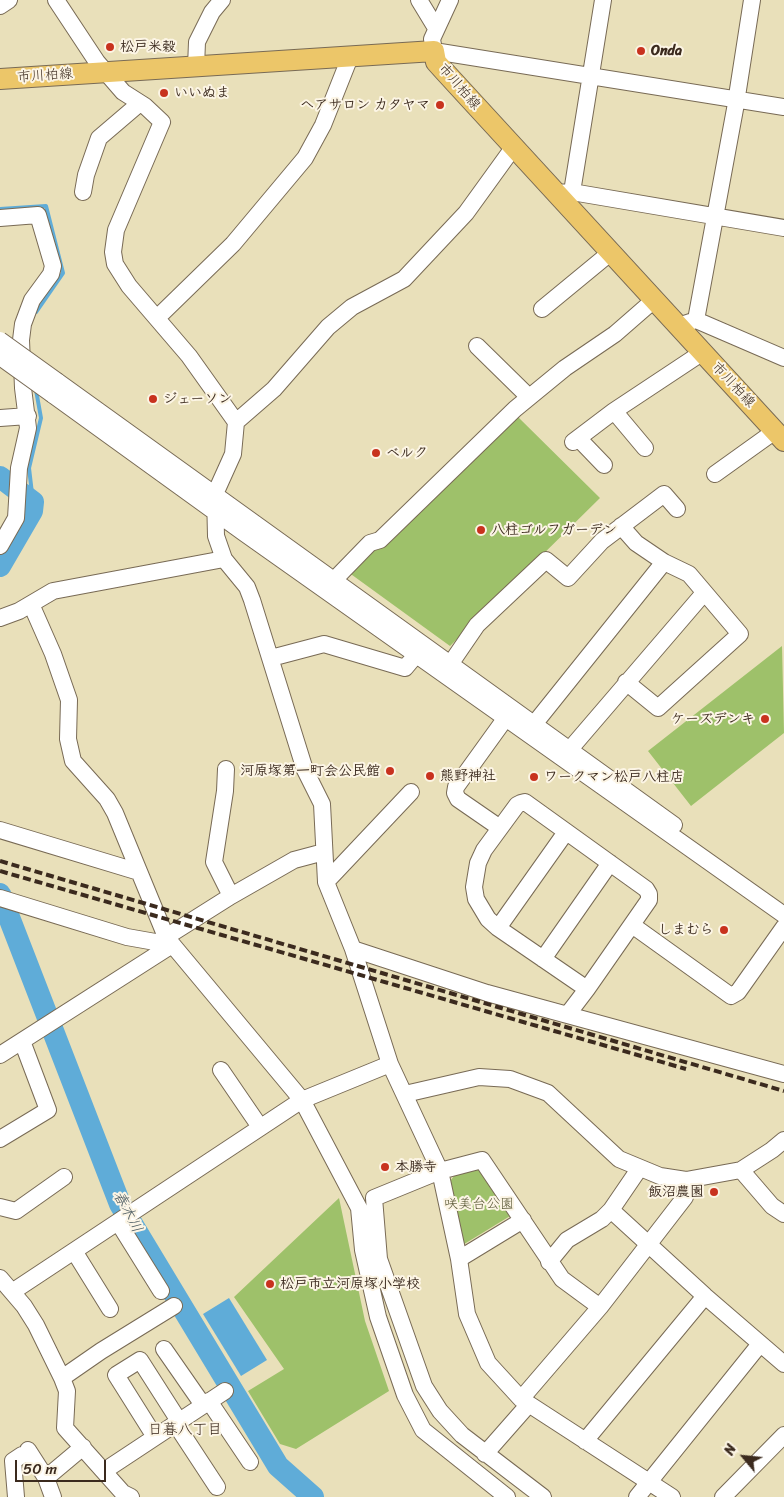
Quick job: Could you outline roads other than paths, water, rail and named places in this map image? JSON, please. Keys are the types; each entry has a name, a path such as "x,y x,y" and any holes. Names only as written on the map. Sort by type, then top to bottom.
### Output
{"main road":[{"name":"市川柏線","path":"0,79 434,50 436,62 514,148 564,193 610,253 654,300 687,323 703,352 780,436"}],"street":[{"path":"0,6 9,0"},
{"path":"56,0 97,62 123,92 140,102 162,122 116,230 112,252 115,264 129,286 194,364 236,422"},
{"path":"196,67 197,42 212,12 222,0"},
{"path":"419,0 436,28"},
{"path":"450,0 432,39 434,50 784,107"},
{"path":"602,0 591,76 564,193 784,228"},
{"path":"752,0 716,216 687,323 784,358"},
{"path":"157,318 233,244 305,158 323,125 350,57"},
{"path":"83,192 86,175 100,138 140,102"},
{"path":"514,148 466,213 404,279 352,307 328,327 274,389 236,422 232,454 215,494 216,536 224,559 247,587 305,770 322,804 325,824 326,882 353,949 390,1064 440,1171 459,1259 467,1314 488,1363 525,1402 672,1497"},
{"path":"0,218 38,215 53,266 51,274 32,300 23,324 21,340 23,388 28,428 19,468 16,518 0,546"},
{"path":"542,309 610,253"},
{"path":"335,579 370,543 380,540 530,398 565,368 615,334 654,300"},
{"path":"0,340 55,388 215,512 784,915"},
{"path":"477,346 530,398"},
{"path":"604,465 575,440 614,411 703,352"},
{"path":"0,357 55,388 215,494 571,748 784,905"},
{"path":"614,411 646,448"},
{"path":"0,418 28,416"},
{"path":"715,474 780,436"},
{"path":"451,663 477,625 546,560 568,578 602,541 664,494 677,509"},
{"path":"621,526 636,543 664,562 689,574 740,634 658,708 626,682"},
{"path":"0,618 31,604 53,591 224,559"},
{"path":"535,724 664,562"},
{"path":"571,748 704,593"},
{"path":"31,604 53,654 69,700 68,739 73,761 107,799 169,941 302,1100 359,1208 363,1250 378,1318 405,1395 423,1430 497,1494"},
{"path":"271,658 324,644 405,668 416,655"},
{"path":"500,828 458,799 455,793 456,786 505,719"},
{"path":"226,769 225,791 214,862 231,896"},
{"path":"326,882 411,792"},
{"path":"568,1014 587,989 650,900 650,894 646,889 525,802 517,805 484,850 478,863 474,887 476,899 482,910 498,928 587,989"},
{"path":"4,831 139,872"},
{"path":"498,928 566,832"},
{"path":"0,1055 64,1014 231,896 294,860 324,852"},
{"path":"543,959 610,863"},
{"path":"7,900 127,937 169,941"},
{"path":"632,925 731,996 738,992 784,927"},
{"path":"353,949 487,993 784,1074"},
{"path":"0,1139 48,1110 22,1041"},
{"path":"12,1292 302,1100 390,1064"},
{"path":"221,1070 260,1127"},
{"path":"405,1094 479,1077 510,1079 548,1093 619,1159 639,1169 660,1176 686,1180 741,1170 784,1140"},
{"path":"543,1497 462,1435 440,1411 424,1386 379,1259 374,1198 440,1171 482,1160 562,1279 600,1307"},
{"path":"549,1262 567,1240 602,1218 611,1210 639,1169"},
{"path":"741,1170 772,1206 784,1214"},
{"path":"0,1208 16,1211 64,1177"},
{"path":"485,1454 685,1197 686,1180"},
{"path":"611,1210 705,1296 784,1364"},
{"path":"125,1217 161,1291"},
{"path":"459,1259 523,1220"},
{"path":"74,1251 110,1309"},
{"path":"0,1278 36,1325 62,1378 67,1392 64,1428 123,1493 132,1497"},
{"path":"585,1441 705,1296"},
{"path":"62,1378 100,1351 174,1306"},
{"path":"637,1497 760,1344"},
{"path":"164,1348 250,1462"},
{"path":"155,1436 116,1375 140,1360 217,1488"},
{"path":"104,1472 155,1436 225,1391"},
{"path":"723,1497 784,1435"},
{"path":"46,1478 82,1447"},
{"path":"16,1497 13,1462 25,1453 46,1478 53,1497"}],"water":[{"path":"229,1298 267,1360 241,1376 203,1314"}],"waterway":[{"path":"0,209 46,206 63,273 36,312"},
{"path":"33,502 29,468 41,418 36,390"},
{"name":"春木川","path":"0,477 33,502 32,511 0,566"},
{"name":"春木川","path":"0,894 120,1204 278,1466 313,1497"}],"railway":[{"path":"0,861 784,1091"},
{"path":"0,871 686,1069"}],"place":[{"name":"松戸米穀","path":"110,47"},
{"name":"Onda","path":"641,51"},
{"name":"いいぬま","path":"164,93"},
{"name":"ヘアサロン カタヤマ","path":"440,105"},
{"name":"ジェーソン","path":"153,399"},
{"name":"ベルク","path":"376,453"},
{"name":"八柱ゴルフガーデン","path":"481,530"},
{"name":"ケーズデンキ","path":"765,719"},
{"name":"河原塚第一町会公民館","path":"390,771"},
{"name":"熊野神社","path":"430,776"},
{"name":"ワークマン松戸八柱店","path":"534,777"},
{"name":"しまむら","path":"724,930"},
{"name":"本勝寺","path":"385,1167"},
{"name":"飯沼農園","path":"714,1192"},
{"name":"松戸市立河原塚小学校","path":"270,1284"}],"district":[{"name":"日暮八丁目","path":"185,1430"}],"park label":[{"name":"咲美台公園","path":"479,1204"}]}
